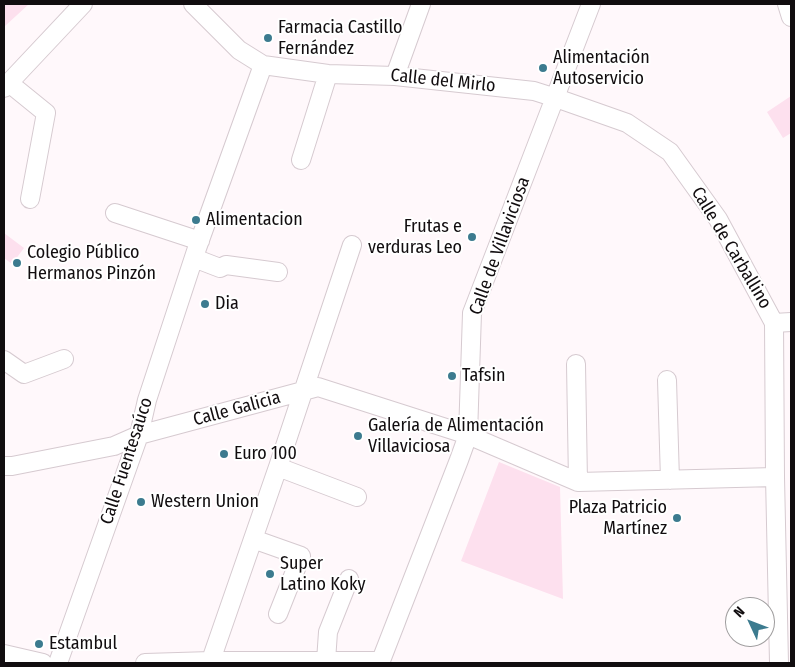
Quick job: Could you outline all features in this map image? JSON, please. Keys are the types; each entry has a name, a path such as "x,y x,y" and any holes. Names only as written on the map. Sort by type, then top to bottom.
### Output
{"street":[{"path":"30,199 46,113 6,85 83,4"},
{"name":"Calle del Mirlo","path":"193,4 239,50 262,65 328,74 395,76 534,91 556,98"},
{"path":"395,76 421,4"},
{"name":"Calle de Villaviciosa","path":"380,662 460,460 468,435 472,313 591,4"},
{"path":"787,4 791,17"},
{"name":"Calle Fuentesaúco","path":"58,663 139,435 147,400 194,258 262,65"},
{"path":"301,160 328,74"},
{"name":"Calle de Carballino","path":"556,98 627,123 670,152 718,219 783,322 775,477 779,663"},
{"path":"115,212 200,241"},
{"path":"210,662 278,467 352,245"},
{"path":"194,258 220,268 226,265 278,272"},
{"path":"4,360 24,374 64,359"},
{"path":"576,364 578,482 775,477"},
{"path":"667,380 670,480"},
{"name":"Calle Galicia","path":"4,466 114,446 139,435 318,387 468,435 578,482"},
{"path":"278,467 357,497"},
{"path":"253,538 301,556 278,614"},
{"path":"326,661 328,632 349,579"},
{"path":"4,654 43,663"},
{"path":"146,663 380,662"}],"shaded area":[{"path":"4,4 29,4 4,27"},
{"path":"791,96 791,133 783,138 767,112"},
{"path":"4,233 24,248 12,264 4,258"},
{"path":"499,462 560,487 563,599 461,561"}],"place":[{"name":"Farmacia Castillo Fernández","path":"268,38"},
{"name":"Alimentación Autoservicio","path":"543,68"},
{"name":"Alimentacion","path":"196,220"},
{"name":"Frutas e verduras Leo","path":"472,237"},
{"name":"Colegio Público Hermanos Pinzón","path":"17,263"},
{"name":"Dia","path":"205,304"},
{"name":"Tafsin","path":"452,376"},
{"name":"Galería de Alimentación Villaviciosa","path":"358,436"},
{"name":"Euro 100","path":"224,454"},
{"name":"Western Union","path":"141,502"},
{"name":"Plaza Patricio Martínez","path":"677,518"},
{"name":"Super Latino Koky","path":"270,574"},
{"name":"Estambul","path":"39,644"}]}
